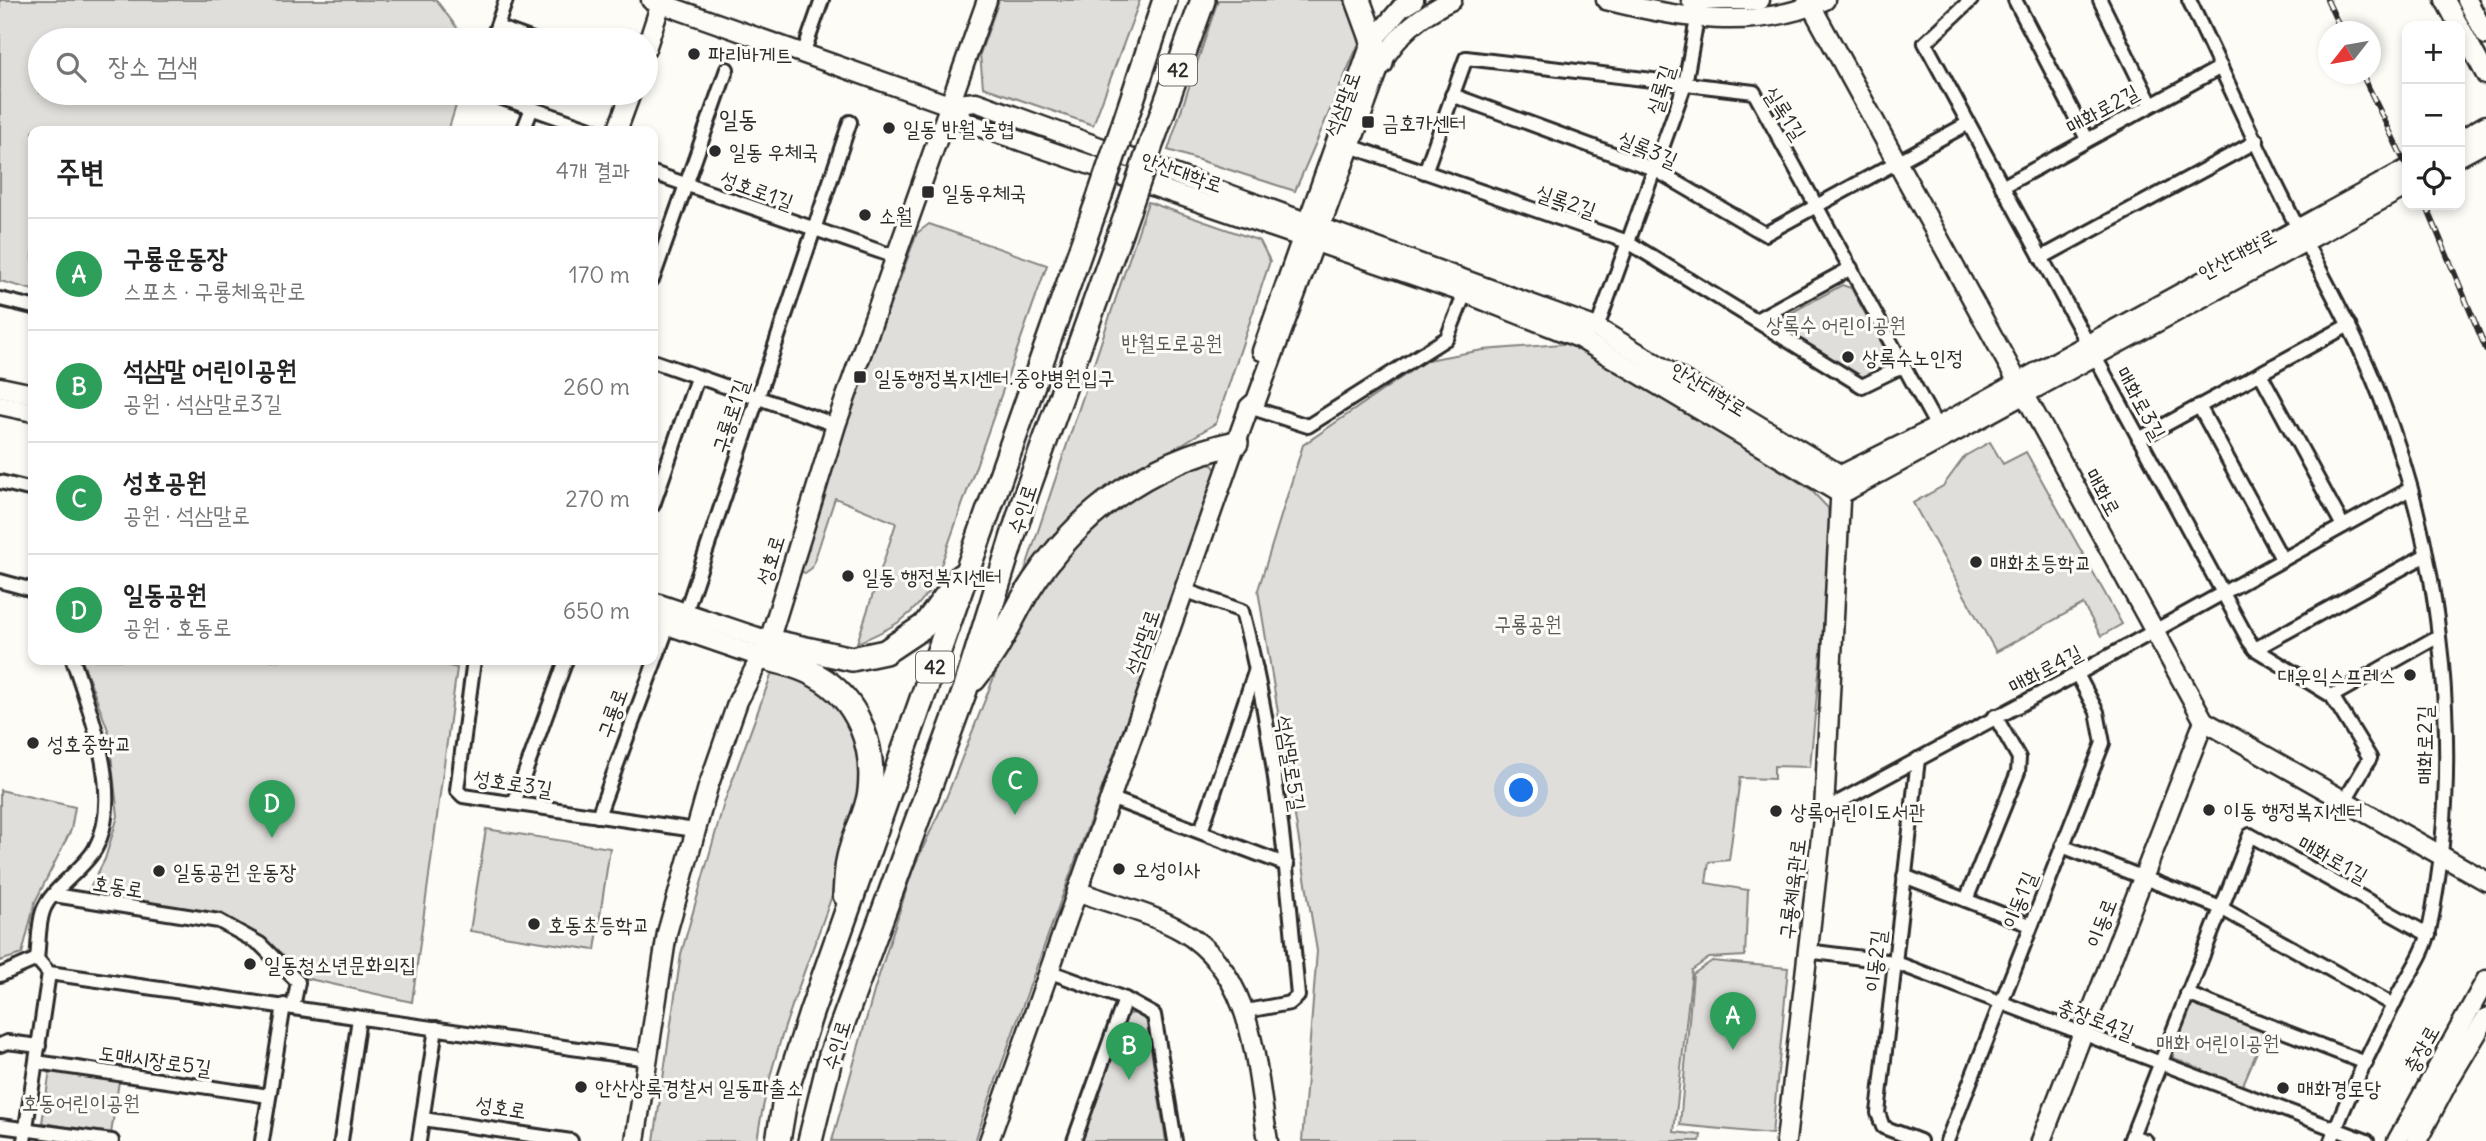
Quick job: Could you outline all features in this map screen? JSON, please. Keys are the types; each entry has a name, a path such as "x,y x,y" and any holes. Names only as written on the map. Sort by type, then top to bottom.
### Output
{"highway":[{"name":"수인로","path":"778,1141 790,1079 974,560 1166,0"},
{"name":"수인로","path":"810,1141 831,1055 965,690 1026,494 1203,0"},
{"path":"1358,0 1376,53"},
{"path":"965,690 997,651 1028,591 1089,515 1163,466 1206,449 1236,443"},
{"path":"765,649 852,659 885,652 924,626 974,560"},
{"path":"765,649 836,689 853,710 869,745 870,791 848,859 843,911 835,951"}],"street":[{"path":"499,28 496,27 506,0"},
{"path":"803,54 822,0"},
{"name":"성호로","path":"635,1141 667,933 695,830 738,701 765,649 836,425 986,0"},
{"name":"석삼말로","path":"989,1141 1236,443 1249,407 1256,401 1376,53 1401,8 1414,0"},
{"name":"석삼말로","path":"1313,232 1350,146 1376,53 1417,18 1452,0"},
{"path":"1606,0 1665,15 1697,19 1756,18 1815,2"},
{"path":"1691,0 1760,0"},
{"name":"매화로3길","path":"1971,0 1925,43 2089,350 2255,649 2332,696 2370,758 2344,802"},
{"path":"2015,0 2087,139"},
{"path":"2100,0 2151,104"},
{"name":"매화로2길","path":"2189,0 2302,236 2349,325 2381,398 2410,489 2426,555 2445,706 2446,766 2439,854"},
{"path":"2445,0 2457,21"},
{"path":"651,28 658,1"},
{"name":"안산대학로","path":"658,1 949,105 976,102 1579,338 1841,494 2019,388 2302,236 2402,188"},
{"path":"2470,1 2486,36"},
{"name":"매화로","path":"1815,2 1897,163 2204,722"},
{"name":"실록길","path":"1597,328 1685,84 1697,19"},
{"path":"2465,36 2486,75"},
{"name":"실록1길","path":"1425,172 1466,58 1754,92 1940,433"},
{"name":"매화로2길","path":"2002,187 2221,67"},
{"name":"성호로1길","path":"687,186 727,69"},
{"name":"실록3길","path":"1452,95 1654,169 1765,234 1818,206"},
{"path":"522,105 582,126"},
{"path":"619,126 627,105"},
{"path":"525,126 531,108"},
{"name":"성호로1길","path":"813,230 850,122"},
{"path":"1818,206 1967,124"},
{"path":"2465,137 2486,125"},
{"path":"2040,258 2257,141"},
{"path":"2465,153 2486,142"},
{"name":"실록2길","path":"1350,146 1628,243 1862,386 1903,366"},
{"name":"안산대학로","path":"2302,236 2402,172"},
{"name":"성호로1길","path":"658,175 894,256"},
{"path":"658,264 687,186"},
{"name":"구룡로1길","path":"685,614 813,230"},
{"name":"안산대학로","path":"1313,232 1597,328 1841,475 1940,433"},
{"path":"1756,320 1851,268"},
{"path":"1249,407 1308,426 1447,338 1465,293"},
{"path":"0,299 28,306"},
{"path":"2139,439 2349,325"},
{"path":"658,363 836,425"},
{"path":"2260,373 2343,526"},
{"path":"658,490 697,377"},
{"path":"0,387 28,393"},
{"path":"0,405 28,411"},
{"path":"2199,406 2282,559"},
{"name":"구룡체육관로","path":"1786,1141 1824,810 1841,475"},
{"path":"0,482 28,489"},
{"name":"매화로4길","path":"1824,810 2077,674 2410,489"},
{"path":"2255,649 2426,555"},
{"path":"0,581 28,589"},
{"name":"석삼말로5길","path":"1184,590 1242,611 1257,667 1287,865 1298,996 1290,1003 1246,1011"},
{"path":"658,604 765,649"},
{"name":"구룡로","path":"661,623 765,649"},
{"path":"2332,696 2438,637"},
{"path":"74,665 105,776 106,807 96,847 78,872 43,909 37,959 49,973 648,1059"},
{"name":"성호로3길","path":"473,665 457,790 463,796 695,830"},
{"path":"514,803 564,665"},
{"name":"구룡로","path":"598,816 647,665"},
{"name":"석삼말로5길","path":"1201,831 1257,667"},
{"name":"이동1길","path":"1947,1141 2103,743 2097,712 2077,674"},
{"path":"1966,900 2018,772 2018,758 1995,716"},
{"path":"2204,722 2486,881"},
{"name":"이동로","path":"2041,1141 2204,722"},
{"name":"이동2길","path":"1918,759 1878,1113 1883,1127 1920,1141"},
{"path":"1110,798 1287,865"},
{"name":"매화로1길","path":"2146,1141 2131,1138 2250,835 2429,935"},
{"path":"2062,846 2221,908 2393,1005"},
{"path":"2333,1135 2393,1005 2429,935 2439,854"},
{"path":"1904,876 2030,925"},
{"path":"1077,891 1180,930 1210,950 1233,981 1246,1011 1268,1141"},
{"name":"호동로","path":"54,895 219,921 260,944 298,982 288,1006"},
{"name":"충장로4길","path":"1807,951 1894,962 2333,1135 2367,1141"},
{"path":"0,975 37,959"},
{"path":"1048,971 1125,999 1154,1015 1175,1141"},
{"path":"25,1135 49,973"},
{"name":"충장로","path":"2397,1141 2486,980"},
{"path":"2187,994 2366,1063"},
{"path":"1074,1141 1125,999"},
{"path":"261,1141 288,1006"},
{"path":"341,1141 359,1017"},
{"name":"충장로","path":"2417,1141 2486,1018"},
{"path":"419,1141 436,1028"},
{"path":"0,1045 7,1042 38,1046"},
{"name":"도매시장로5길","path":"36,1062 269,1096"},
{"name":"성호로","path":"423,1119 571,1141"},
{"path":"0,1126 25,1135 112,1141"}],"green space":[{"path":"0,0 436,0 457,28 28,28 28,105 456,105 450,126 28,126 28,289 0,281"},
{"path":"999,0 1140,0 1093,125 983,87 980,54"},
{"path":"1218,0 1351,0 1356,10 1359,43 1295,191 1168,150"},
{"name":"반월도로공원","path":"1148,202 1260,241 1270,261 1216,423 1102,494 1024,573"},
{"path":"929,224 1047,265 935,582 902,620 857,643 896,523 835,498 812,568 805,573 792,569 917,233"},
{"name":"상록수 어린이공원","path":"1842,285 1851,288 1890,358 1887,367 1865,379 1777,326 1778,320"},
{"name":"구룡공원","path":"1575,343 1810,489 1828,508 1831,548 1810,767 1774,766 1774,779 1740,778 1729,860 1709,862 1706,883 1748,890 1745,956 1709,958 1692,970 1674,1132 1701,1135 1700,1141 1302,1141 1317,951 1258,590 1303,445 1427,360 1483,350"},
{"path":"1990,442 2003,464 2026,452 2122,624 2101,636 2083,604 1996,652 1913,503 1943,486 1965,456"},
{"path":"1205,455 1216,470 975,1141 832,1141 875,988 913,869 946,798 1004,652 1066,549 1091,521"},
{"path":"779,664 832,693 867,757 848,848 772,1069 757,1141 654,1141 681,954 724,803 772,673"},
{"path":"84,665 445,665 457,668 412,1002 296,976 280,955 220,916 85,898 105,859 118,816 108,730"},
{"path":"0,790 75,807 71,830 35,902 22,954 0,961"},
{"path":"486,829 610,848 595,950 470,931"},
{"path":"1712,961 1788,968 1772,1134 1680,1125 1693,974"},
{"name":"매화 어린이공원","path":"2192,1002 2267,1028 2242,1087 2174,1058 2171,1052"},
{"path":"1138,1012 1146,1018 1166,1141 1079,1141 1127,1015"},
{"name":"호동어린이공원","path":"50,1070 119,1081 111,1134 42,1123"}],"railway":[{"path":"2327,0 2337,21"},
{"path":"2367,84 2402,157"},
{"path":"2428,210 2486,349"}],"place":[{"name":"파리바게트","path":"694,54"},
{"name":"금호카센터","path":"1368,122"},
{"name":"일동 반월 농협","path":"889,128"},
{"name":"일동 우체국","path":"715,151"},
{"name":"일동우체국","path":"928,192"},
{"name":"소월","path":"865,215"},
{"name":"상록수노인정","path":"1848,357"},
{"name":"일동행정복지센터.중앙병원입구","path":"860,377"},
{"name":"매화초등학교","path":"1976,562"},
{"name":"일동 행정복지센터","path":"848,576"},
{"name":"대우익스프레스","path":"2410,675"},
{"name":"성호중학교","path":"33,743"},
{"name":"이동 행정복지센터","path":"2209,810"},
{"name":"상록어린이도서관","path":"1776,811"},
{"name":"성호공원","path":"1015,815"},
{"name":"일동공원","path":"272,838"},
{"name":"오성이사","path":"1119,869"},
{"name":"일동공원 운동장","path":"159,871"},
{"name":"호동초등학교","path":"534,924"},
{"name":"일동청소년문화의집","path":"250,964"},
{"name":"구룡운동장","path":"1733,1050"},
{"name":"석삼말 어린이공원","path":"1129,1080"},
{"name":"안산상록경찰서 일동파출소","path":"581,1087"},
{"name":"매화경로당","path":"2283,1088"}],"district":[{"name":"일동","path":"738,118"}]}
